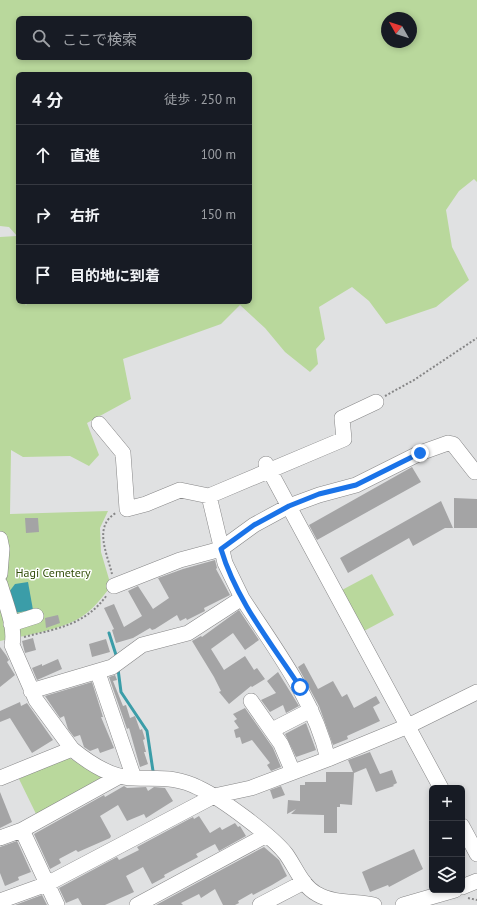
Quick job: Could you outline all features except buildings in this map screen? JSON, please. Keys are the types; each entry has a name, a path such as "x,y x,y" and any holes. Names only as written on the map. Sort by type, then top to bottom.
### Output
{"street":[{"path":"99,424 123,453 126,509 146,504 180,490 208,496 268,468 344,439 342,418 376,402"},
{"path":"114,586 180,560 221,549 254,525 289,506 319,494 356,485 420,453 448,443 453,444 475,472 477,470"},
{"path":"268,468 439,785"},
{"path":"208,496 225,563 242,598 300,687 312,710 324,741 328,759"},
{"path":"0,539 2,549 0,574"},
{"path":"0,584 11,624 8,643 31,691 72,749 104,770 127,777 169,778 187,783 214,796 286,854 304,882 325,902 374,905"},
{"path":"31,691 98,673 112,667 142,645 188,633 242,598"},
{"path":"11,624 36,616"},
{"path":"98,673 127,777"},
{"path":"0,901 47,884 214,796 251,788 328,759 408,726 477,692"},
{"path":"251,701 281,744 293,772"},
{"path":"272,730 312,710"},
{"path":"0,778 72,749"},
{"path":"0,838 22,830 127,777"},
{"path":"22,830 57,905"},
{"path":"465,832 477,854"},
{"path":"137,905 265,836"},
{"path":"465,886 477,881"},
{"path":"260,905 304,882"},
{"path":"403,905 445,893"}],"path":[{"path":"376,402 414,380 477,338"},
{"path":"8,643 80,621 99,607 114,586 105,552 103,529 107,519 115,514"}],"green space":[{"name":"Hagi Cemetery","path":"0,0 477,0 477,182 474,179 459,191 446,210 452,247 469,280 436,307 386,324 369,301 352,287 319,307 325,339 316,349 318,364 310,372 285,352 265,328 240,305 221,324 123,359 131,399 87,423 99,455 89,466 70,456 23,457 11,450 10,514 108,511 100,528 101,552 111,586 92,608 83,616 70,623 30,635 0,641 0,237 16,236 16,304 26,304 26,306 26,304 252,304 252,72 16,72 16,235 9,227 0,226"},
{"path":"372,574 394,615 364,631 342,590"},
{"path":"69,758 103,776 115,779 39,820 19,779 50,764"}],"water":[{"path":"28,582 33,610 14,613 9,592 15,584"}],"waterway":[{"path":"109,633 117,658"},
{"path":"118,669 121,692 147,731 153,771"}],"route":[{"path":"300,687 242,598 225,563 221,549 254,525 289,506 319,494 356,485 420,453"}]}
